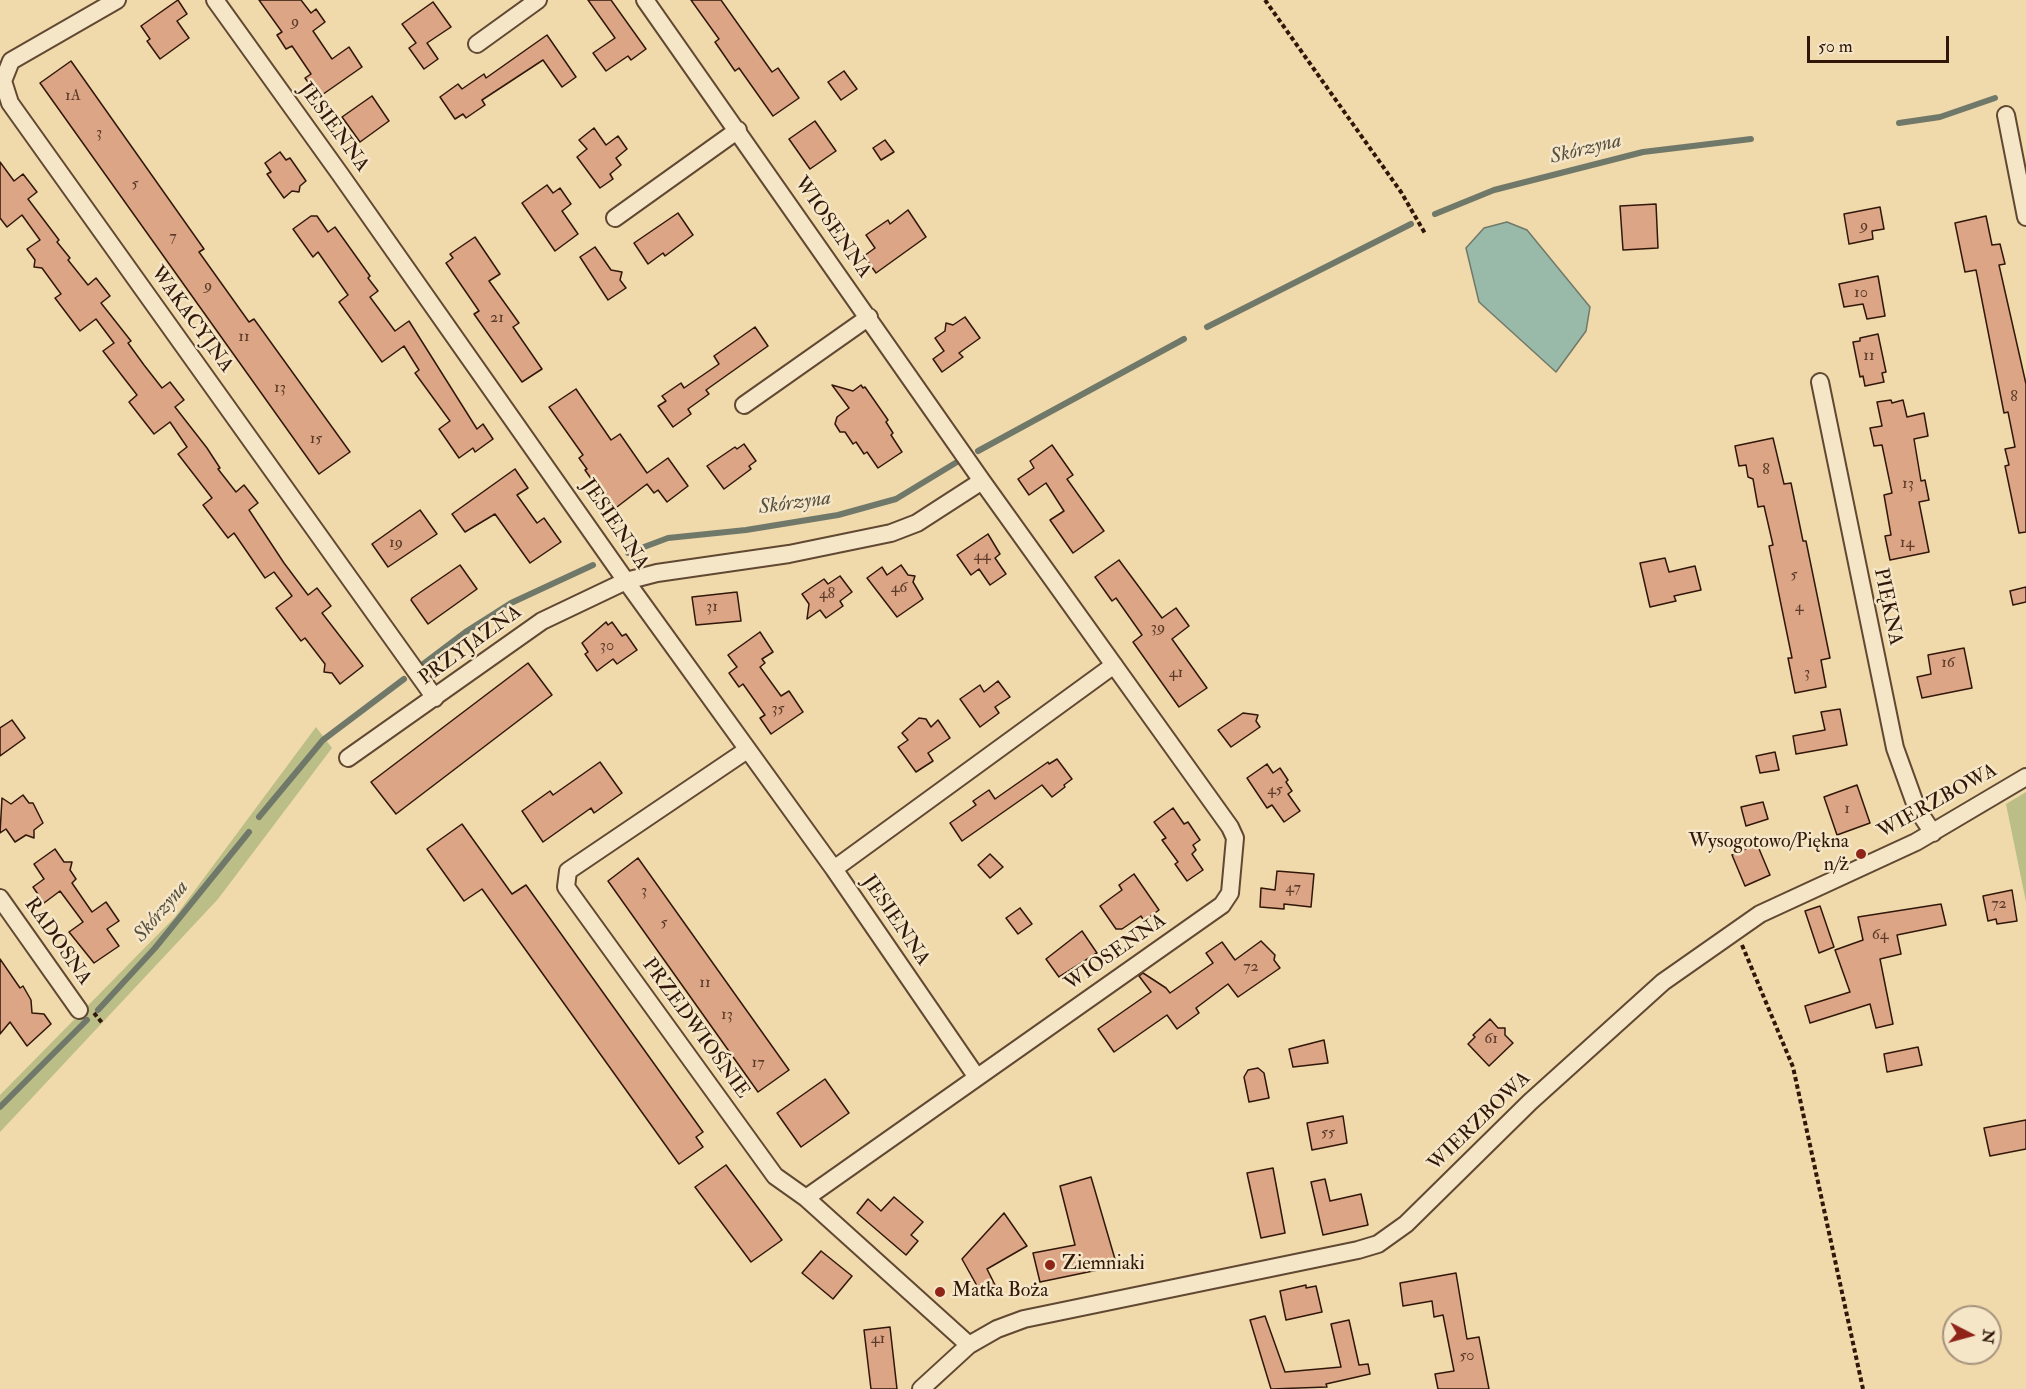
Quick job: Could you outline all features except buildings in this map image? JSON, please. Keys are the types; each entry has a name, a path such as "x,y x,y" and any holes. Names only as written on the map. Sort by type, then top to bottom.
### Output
{"street":[{"name":"WAKACYJNA","path":"117,0 11,61 3,81 10,104 435,698"},
{"name":"JESIENNA","path":"214,0 347,183 626,581 834,869 976,1076"},
{"path":"477,44 538,0"},
{"name":"WIOSENNA","path":"645,0 982,481 1230,827 1235,838 1230,893 1222,904 806,1198"},
{"path":"2006,115 2026,217"},
{"path":"615,218 738,130"},
{"path":"744,405 869,317"},
{"name":"PIĘKNA","path":"1820,382 1895,748 1914,801 1933,833"},
{"path":"626,581 657,573 789,554 891,533 917,523 982,481"},
{"name":"PRZYJAZNA","path":"348,758 542,621 626,581"},
{"path":"834,869 1114,665"},
{"name":"PRZEDWIOŚNIE","path":"747,750 568,871 566,887 775,1176 806,1198 969,1345"},
{"name":"WIERZBOWA","path":"921,1389 969,1345 997,1329 1045,1313 1358,1250 1378,1244 1406,1224 1530,1102 1663,982 1760,914 1933,833 2026,777"},
{"name":"RADOSNA","path":"0,898 79,1010"}],"path":[{"path":"1265,0 1401,192 1426,235"},
{"path":"1741,943 1793,1067 1863,1389"}],"green space":[{"path":"316,727 332,748 218,899 0,1132 0,1095 175,917"},
{"path":"2026,792 2026,902 2006,804"}],"shaded area":[{"path":"1507,222 1527,230 1590,307 1586,331 1556,372 1479,302 1466,248 1484,228"}],"waterway":[{"name":"Skórzyna","path":"1899,123 1940,117 1995,98"},
{"name":"Skórzyna","path":"1435,214 1494,190 1643,152 1751,139"},
{"name":"Skórzyna","path":"1207,327 1411,224"},
{"name":"Skórzyna","path":"978,451 1184,339"},
{"name":"Skórzyna","path":"628,553 668,538 746,530 838,515 896,499 957,462"},
{"name":"Skórzyna","path":"422,665 467,631 511,603 593,565"},
{"name":"Skórzyna","path":"259,817 323,740 404,679"},
{"name":"Skórzyna","path":"98,1010 155,948 249,832"},
{"name":"Skórzyna","path":"0,1107 87,1020"}],"place":[{"name":"Wysogotowo/Piękna n/ż","path":"1861,854"},
{"name":"Ziemniaki","path":"1050,1265"},
{"name":"Matka Boża","path":"940,1292"}]}
